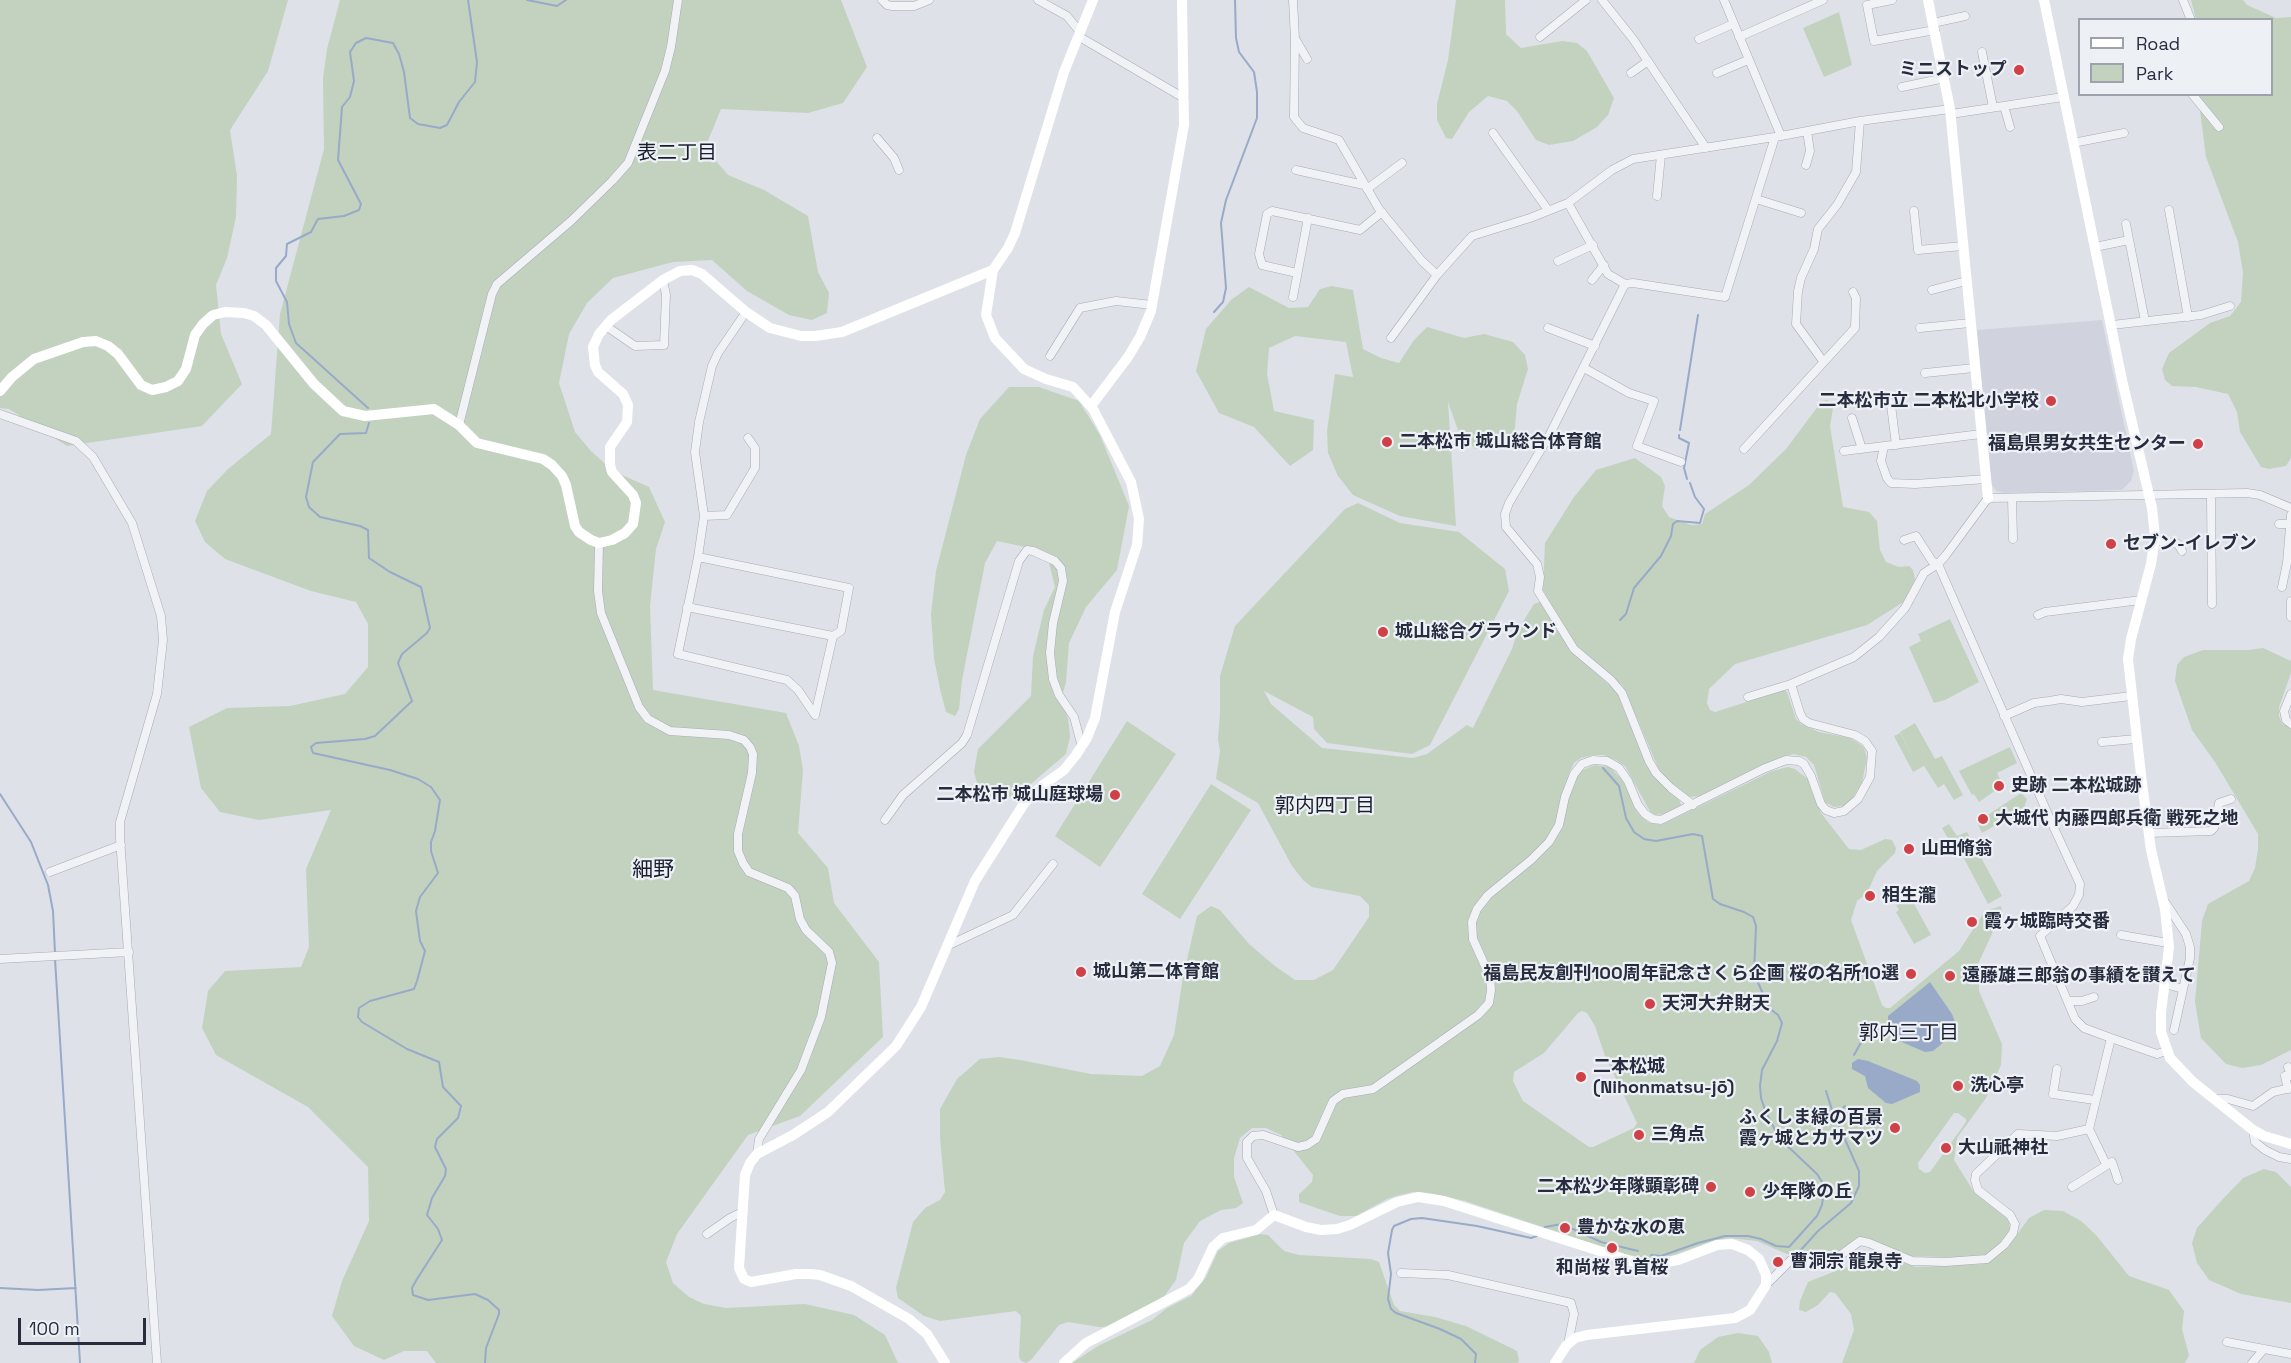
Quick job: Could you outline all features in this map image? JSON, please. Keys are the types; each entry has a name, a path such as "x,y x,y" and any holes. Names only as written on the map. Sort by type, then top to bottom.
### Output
{"street":[{"path":"459,425 492,294 497,284 579,213 628,163 665,71 678,0"},
{"path":"882,0 892,6 914,6 929,0"},
{"path":"1038,0 1066,16 1079,34 1184,98"},
{"path":"945,1363 927,1334 915,1324 850,1286 820,1275 810,1274 796,1274 751,1282 744,1279 739,1268 745,1175 757,1154 793,1135 828,1112 896,1046 921,1007 975,881 1025,802 1064,770 1082,747 1095,718 1115,612 1132,564 1139,532 1139,519 1131,482 1091,406 1073,387 1024,369 995,338 986,315 993,270 1015,233 1064,72 1093,0"},
{"path":"1091,406 1128,357 1140,337 1152,305 1182,148 1184,98 1182,0"},
{"path":"1293,0 1294,117 1303,128 1339,140 1382,212 1422,261 1437,275"},
{"path":"1540,37 1587,0"},
{"path":"1602,0 1706,148"},
{"path":"1568,203 1608,274 1625,284 1633,283 1725,297 1778,136 1724,0"},
{"path":"1739,37 1823,0"},
{"path":"1892,0 1867,5 1874,41 1965,16"},
{"path":"1748,697 1791,684 1854,657 1879,637 1905,608 1924,573 1938,564 1988,498 1951,111 1928,0"},
{"path":"2044,0 2122,380 2150,494 2154,540 2151,564 2128,649 2136,739 2149,833 2163,898 2168,943 2161,1032 2166,1052 2174,1064 2214,1099 2253,1130 2264,1136 2291,1144"},
{"path":"2183,0 2190,18"},
{"path":"1699,39 1733,24"},
{"path":"1295,39 1307,59"},
{"path":"1982,52 1993,107"},
{"path":"1717,74 1748,60"},
{"path":"1631,73 1647,61"},
{"path":"1902,87 1945,78"},
{"path":"2194,96 2219,127"},
{"path":"1390,338 1437,275 1472,236 1530,218 1568,203 1620,165 1634,159 1860,121 2004,106 2063,97"},
{"path":"2004,106 2010,127"},
{"path":"1823,360 1796,324 1798,291 1801,278 1814,249 1818,229 1837,205 1856,172 1860,121"},
{"path":"1806,165 1810,151 1807,131"},
{"path":"1494,133 1548,210"},
{"path":"2073,143 2124,133"},
{"path":"877,138 894,158 899,170"},
{"path":"1657,196 1661,154"},
{"path":"1296,170 1365,187 1402,163"},
{"path":"1756,199 1801,213"},
{"path":"2169,210 2188,317"},
{"path":"1297,273 1262,265 1259,254 1267,214 1272,211 1360,230 1382,212"},
{"path":"1914,211 1918,250 1963,246"},
{"path":"1293,297 1308,218"},
{"path":"2126,224 2145,321"},
{"path":"2095,247 2129,240"},
{"path":"1558,261 1593,245"},
{"path":"1592,280 1604,265"},
{"path":"0,391 12,377 34,359 83,342 96,341 108,346 118,354 141,385 152,390 166,387 178,381 186,369 195,335 203,324 213,315 225,312 244,313 254,316 266,325 314,384 343,411 365,416 434,409 459,425 477,443 543,459 562,476 575,526 585,536 599,543 612,540 630,529 636,511 633,495 612,472 609,458 610,447 627,422 628,411 623,394 598,372 593,359 593,347 595,340 606,326 663,280 680,271 696,272 727,294 746,312 776,330 801,336 830,336 993,270"},
{"path":"606,326 635,346 664,345 666,295 663,280"},
{"path":"1932,290 1966,281"},
{"path":"1625,284 1549,436 1509,503 1505,514 1506,527 1537,564 1540,577 1538,591 1574,650 1611,680 1622,693 1656,773 1693,805"},
{"path":"1744,449 1823,360 1855,328 1856,298 1853,292"},
{"path":"1050,356 1080,308 1116,302 1152,305"},
{"path":"2112,325 2201,315 2230,306"},
{"path":"698,558 849,588 840,631 833,636 815,715 798,690 788,680 678,654 698,558 704,516 695,452 699,422 715,359 722,344 746,312"},
{"path":"1920,328 1970,323"},
{"path":"1548,328 1595,346"},
{"path":"1584,368 1629,393 1654,401 1637,446 1681,462"},
{"path":"1925,373 1974,368"},
{"path":"1886,397 1891,405 1896,445"},
{"path":"0,414 76,441 93,456 132,523 161,616 163,640 157,694 120,822 157,1363"},
{"path":"1862,449 1852,420 1863,418"},
{"path":"1844,451 1981,434"},
{"path":"704,516 727,515 755,468 755,448 748,438"},
{"path":"1884,446 1881,461 1891,483 1915,484 1986,479"},
{"path":"1988,498 2253,494 2291,508"},
{"path":"2211,495 2212,604"},
{"path":"2012,498 2013,539"},
{"path":"2282,587 2287,563 2291,515"},
{"path":"2279,524 2289,524"},
{"path":"1904,540 1916,536 1932,561 1938,564 2080,884 2079,895 2073,906 2040,936 2080,1025 2157,1054 2166,1052"},
{"path":"2154,540 2178,544 2182,550"},
{"path":"599,543 598,591 601,613 639,707 648,718 670,731 729,735 744,740 750,747 753,754 752,773 738,834 738,851 749,872 788,888 795,896 800,919 806,930 829,952 832,963 821,1017 801,1070 759,1139 757,1154"},
{"path":"885,820 903,795 962,743 968,735 1019,561 1027,550 1054,561 1061,568 1063,581 1053,623 1050,653 1053,679 1059,695 1074,717 1082,747"},
{"path":"2038,615 2044,612 2141,600"},
{"path":"2291,602 2291,617"},
{"path":"687,607 833,636"},
{"path":"1274,1215 1266,1191 1247,1158 1247,1142 1253,1136 1263,1135 1298,1147 1307,1145 1316,1139 1333,1101 1343,1094 1373,1089 1478,1015 1489,1003 1490,977 1473,939 1472,922 1477,909 1488,895 1532,860 1549,842 1559,825 1565,797 1574,774 1582,764 1593,760 1607,761 1619,768 1638,805 1645,814 1653,819 1661,820 1763,769 1786,760 1799,761 1804,764 1821,804 1826,810 1834,813 1844,812 1858,799 1870,777 1872,751 1865,741 1855,735 1809,723 1803,719 1791,684"},
{"path":"2291,694 2284,711 2286,720 2291,724"},
{"path":"2004,716 2034,703 2049,700 2082,702 2131,696"},
{"path":"2102,742 2136,739"},
{"path":"2149,833 2211,831 2214,828 2219,803 2231,799"},
{"path":"50,872 121,845"},
{"path":"947,946 1013,915 1053,864"},
{"path":"2163,898 2189,941 2190,958 2174,1030"},
{"path":"2121,935 2168,943"},
{"path":"0,959 129,952"},
{"path":"2164,984 2183,989"},
{"path":"2068,1001 2082,1001 2094,997"},
{"path":"2106,1164 2089,1129 2111,1038"},
{"path":"2214,1099 2228,1099 2253,1106 2273,1092 2289,1088 2288,1067"},
{"path":"2057,1069 2053,1094 2095,1100"},
{"path":"1555,1363 1568,1344 1575,1338 1587,1335 1735,1318 1750,1310 1766,1285 1791,1260 1807,1264 1834,1260 1860,1241 1912,1261 1945,1262 1987,1259 2004,1245 2013,1233 2015,1224 2010,1215 1978,1190 1975,1180 1978,1171 2018,1134 2057,1136 2089,1129"},
{"path":"2253,1130 2255,1142 2265,1150 2279,1157 2291,1159"},
{"path":"2072,1187 2112,1162 2118,1180"},
{"path":"1274,1215 1321,1230 1350,1225 1397,1202 1418,1197 1444,1201 1640,1264 1678,1260 1717,1245 1732,1244 1748,1250 1759,1259 1766,1275 1766,1285"},
{"path":"707,1234 742,1212"},
{"path":"1064,1363 1086,1343 1189,1289 1198,1279 1213,1246 1223,1238 1256,1230 1274,1215"},
{"path":"1401,1273 1457,1276 1570,1303 1574,1314 1568,1344"},
{"path":"2227,1342 2291,1354"},
{"path":"2252,1363 2264,1349"}],"shaded area":[{"name":"二本松市立 二本松北小学校","path":"2102,320 2134,471 2131,481 2122,490 2005,493 1996,491 1990,482 1977,330"}],"green space":[{"path":"0,0 288,0 268,71 230,130 237,176 236,217 227,258 216,285 221,334 242,384 202,426 67,446 9,409 0,408"},
{"path":"340,0 841,0 867,67 843,103 808,113 721,109 705,148 728,175 764,190 808,216 818,272 829,293 827,313 812,320 789,315 747,291 712,260 673,262 613,278 587,303 569,334 559,383 575,432 613,471 649,487 665,522 656,549 650,606 653,690 786,713 799,746 803,770 798,833 828,868 834,903 879,962 883,1037 800,1116 748,1135 677,1234 666,1262 673,1283 689,1297 704,1304 726,1308 805,1304 854,1315 885,1335 898,1363 436,1363 427,1351 404,1351 384,1360 354,1346 332,1316 342,1281 369,1221 368,1167 308,1107 216,1055 202,1028 208,991 225,971 301,967 309,947 306,869 331,810 259,820 220,812 201,788 189,727 227,708 290,706 345,694 368,667 368,624 356,602 311,591 225,559 205,542 195,521 207,491 228,469 271,434 280,314 324,149 323,78 327,49"},
{"path":"1456,0 1505,0 1506,34 1521,48 1562,41 1577,43 1587,51 1614,98 1608,115 1597,127 1573,141 1549,145 1536,140 1517,111 1507,101 1488,96 1469,112 1452,139 1446,138 1437,120 1437,104 1448,60"},
{"path":"2191,0 2243,0 2247,5 2276,18 2291,17 2291,458 2286,466 2269,469 2261,467 2240,432 2237,412 2228,394 2196,387 2172,386 2165,380 2162,369 2169,353 2210,323 2230,316 2241,302 2243,272 2238,242 2206,157 2198,96 2273,96 2273,18 2196,18"},
{"path":"1839,12 1852,65 1824,77 1803,28"},
{"path":"1332,286 1353,290 1363,349 1381,358 1399,363 1414,340 1427,327 1464,338 1484,334 1513,342 1525,355 1528,369 1517,404 1514,438 1501,445 1475,449 1458,430 1448,402 1456,526 1400,516 1353,495 1338,476 1328,453 1327,431 1335,374 1353,377 1346,342 1295,336 1269,348 1267,374 1274,411 1314,420 1313,450 1290,466 1254,427 1219,413 1196,371 1206,329 1231,300 1249,287 1289,308 1308,307 1320,289"},
{"path":"1009,387 1039,387 1079,401 1100,435 1129,506 1117,570 1086,607 1069,643 1066,682 1061,700 1068,718 1070,737 1066,754 1019,794 994,801 979,790 974,772 978,749 1031,696 1033,656 1044,610 1055,587 1047,555 1030,548 997,541 985,563 962,680 959,709 955,716 946,712 940,689 934,658 931,614 936,571 966,455 980,419"},
{"path":"1822,401 1831,402 1833,408 1830,426 1843,507 1869,512 1877,521 1880,550 1886,562 1899,567 1909,566 1913,570 1915,579 1905,601 1867,625 1735,664 1709,689 1707,703 1710,710 1715,712 1784,690 1787,692 1796,719 1801,724 1819,732 1850,738 1864,748 1867,758 1862,783 1852,799 1844,806 1834,807 1825,802 1814,765 1806,757 1794,754 1753,770 1702,796 1690,797 1681,792 1660,772 1623,686 1573,642 1543,590 1545,543 1574,497 1596,470 1635,458 1661,477 1665,486 1662,506 1669,517 1691,525 1702,524 1705,514 1749,485 1786,449"},
{"path":"1358,503 1400,523 1459,532 1505,569 1509,591 1430,745 1412,754 1327,743 1314,729 1313,717 1264,691 1271,704 1322,748 1413,758 1427,754 1467,725 1473,728 1512,649 1518,630 1534,604 1540,602 1572,652 1617,692 1647,766 1657,779 1679,799 1681,805 1678,809 1665,814 1652,815 1625,766 1604,755 1581,758 1574,763 1568,776 1595,765 1610,767 1623,781 1638,813 1648,822 1661,825 1772,771 1788,767 1795,769 1809,780 1821,813 1849,849 1861,850 1885,839 1892,840 1896,848 1895,853 1877,871 1867,893 1857,901 1851,920 1882,1005 1886,1008 1890,1008 1959,951 1985,911 2001,906 2002,912 1978,964 1979,991 2002,1044 2001,1065 1986,1098 1957,1138 1954,1160 1974,1192 2009,1220 2010,1231 2003,1241 1986,1256 1978,1258 1905,1256 1864,1238 1857,1238 1831,1257 1806,1260 1757,1241 1729,1238 1659,1259 1644,1258 1620,1253 1465,1201 1413,1192 1387,1199 1356,1216 1340,1216 1299,1202 1299,1194 1312,1182 1313,1175 1281,1135 1266,1128 1252,1128 1240,1138 1234,1158 1234,1177 1243,1203 1236,1208 1221,1210 1200,1221 1184,1243 1176,1280 1163,1298 1108,1327 1068,1322 1059,1325 1031,1360 1026,1363 1019,1357 1021,1316 1016,1311 940,1321 924,1316 898,1298 896,1288 913,1222 925,1208 940,1200 945,1192 940,1109 957,1079 980,1059 999,1057 1091,1074 1142,1076 1160,1066 1174,1035 1183,977 1197,916 1211,906 1220,910 1249,944 1295,980 1314,980 1333,970 1369,917 1369,905 1360,896 1312,887 1303,880 1292,866 1258,803 1216,779 1220,751 1218,739 1220,676 1235,626 1345,509","holes":["1582,1011 1587,1013 1595,1026 1605,1056 1637,1123 1634,1128 1593,1147 1589,1147 1523,1101 1513,1081 1514,1072 1544,1053","1954,1113 1958,1113 1966,1119 1966,1122 1930,1172 1925,1173 1919,1169 1918,1163"]},
{"path":"1950,619 1979,682 1945,700 1934,703 1909,647 1921,641 1918,634"},
{"path":"2263,648 2291,661 2291,673 2279,707 2279,716 2282,724 2291,727 2291,1050 2261,1065 2242,1068 2226,1064 2201,1038 2195,1002 2202,921 2208,904 2249,881 2255,868 2258,834 2215,762 2192,730 2175,681 2177,665 2184,657 2203,650"},
{"name":"二本松市 城山庭球場","path":"1127,721 1176,754 1100,867 1055,836"},
{"path":"1915,723 1935,759 1942,756 1963,795 1954,800 1944,784 1938,788 1924,766 1913,772 1894,736 1900,733 1916,763 1900,732"},
{"path":"2010,747 2017,763 1997,773 2003,785 1979,802 1974,794 1972,795 1959,771"},
{"path":"1211,784 1251,810 1180,919 1142,894"},
{"path":"2021,793 2027,799 2024,808 1982,833 1977,822"},
{"path":"1949,824 1957,836 1967,832 2002,896 1988,904 1959,849 1955,851 1942,828"},
{"path":"1911,898 1931,935 1914,944 1896,912 1899,910 1896,905"},
{"path":"2264,1169 2276,1172 2291,1187 2291,1303 2241,1294 2209,1280 2197,1263 2192,1243 2197,1228 2243,1178"},
{"path":"2044,1210 2063,1211 2081,1221 2096,1235 2129,1276 2169,1290 2184,1311 2182,1329 2189,1355 2185,1363 1842,1363 1854,1330 1851,1314 1835,1293 1830,1292 1818,1305 1806,1312 1799,1310 1800,1301 1808,1282 1843,1268 1895,1259 1915,1267 1984,1264 2008,1247 2029,1218"},
{"path":"1260,1234 1268,1235 1284,1251 1299,1255 1371,1259 1379,1262 1394,1305 1400,1311 1435,1317 1466,1326 1517,1351 1518,1363 1072,1363 1098,1346 1152,1320 1167,1308 1191,1296 1206,1277 1218,1251 1229,1243"},
{"path":"1738,1333 1758,1336 1769,1352 1772,1363 1694,1363 1700,1350 1718,1337"}],"water":[{"path":"1930,982 1955,1022 1949,1038 1933,1051 1925,1052 1897,1040 1888,1016"},
{"path":"1858,1059 1917,1081 1920,1085 1920,1092 1892,1104 1886,1103 1868,1088 1865,1076 1852,1069 1852,1063"}],"waterway":[{"path":"368,408 296,343 289,324 287,302 276,281 276,268 286,256 287,244 311,232 318,219 344,216 359,210 361,204 338,160 342,107 350,97 354,81 350,52 356,43 366,38 393,43 404,72 410,118 418,124 440,128 447,125 459,102 475,82 477,62 468,0"},
{"path":"527,0 557,6 566,0"},
{"path":"1214,312 1223,302 1226,288 1221,223 1226,200 1257,118 1254,72 1239,52 1236,38 1235,0"},
{"path":"1680,430 1698,315"},
{"path":"369,423 366,433 340,434 313,462 306,497 309,507 320,517 368,530 369,558 390,572 421,587 430,628 402,654 398,663 412,701 375,736 365,739 316,743 311,747 313,753 390,770 418,779 431,787 440,800 431,842 431,851 438,873 420,897 416,911 420,941 425,951 414,989 370,1001 359,1008 358,1017 362,1022 407,1049 439,1062 443,1087 461,1106 458,1118 437,1139 435,1147 446,1169 445,1176 432,1198 427,1215 438,1229 442,1240 412,1288 413,1295 428,1300 475,1294 488,1300 499,1310 486,1348 485,1363"},
{"path":"1679,435 1679,438 1689,443 1684,468 1687,479"},
{"path":"1620,620 1626,614 1634,588 1661,556 1671,536 1673,524 1677,521 1700,523 1704,509 1695,497 1690,483"},
{"path":"1603,768 1619,786 1626,818 1634,832 1644,839 1656,841 1693,834 1702,836 1713,899 1753,917 1756,926 1754,973 1769,1008 1778,1015 1782,1023 1777,1041 1762,1070 1761,1098 1780,1139 1817,1174 1824,1185 1822,1205 1817,1216 1789,1247 1776,1246 1748,1236 1725,1236 1661,1256 1651,1255"},
{"path":"0,794 31,842 48,885 53,911 55,953"},
{"path":"55,959 80,1363"},
{"path":"1854,1055 1863,1039 1873,1031 1891,1026"},
{"path":"1800,1251 1818,1231 1851,1203 1859,1186 1859,1171 1826,1091"},
{"path":"1835,1117 1845,1106"},
{"path":"1475,1363 1476,1354 1461,1339 1391,1309 1388,1299 1391,1274 1388,1253 1392,1230 1394,1226 1411,1219 1422,1218 1477,1226 1531,1238 1537,1236"},
{"path":"1543,1230 1545,1227 1562,1224 1601,1242 1638,1251"},
{"path":"0,1288 38,1290 76,1288"}],"place":[{"name":"ミニストップ","path":"2019,70"},
{"name":"二本松市立 二本松北小学校","path":"2051,401"},
{"name":"二本松市 城山総合体育館","path":"1387,442"},
{"name":"福島県男女共生センター","path":"2198,444"},
{"name":"セブン-イレブン","path":"2111,544"},
{"name":"城山総合グラウンド","path":"1383,632"},
{"name":"史跡 二本松城跡","path":"1999,786"},
{"name":"二本松市 城山庭球場","path":"1115,795"},
{"name":"大城代 内藤四郎兵衛 戦死之地","path":"1983,819"},
{"name":"山田脩翁","path":"1909,849"},
{"name":"相生瀧","path":"1870,896"},
{"name":"霞ヶ城臨時交番","path":"1972,922"},
{"name":"城山第二体育館","path":"1081,972"},
{"name":"福島民友創刊100周年記念さくら企画 桜の名所10選","path":"1911,974"},
{"name":"遠藤雄三郎翁の事績を讃えて","path":"1950,976"},
{"name":"天河大弁財天","path":"1650,1004"},
{"name":"二本松城 (Nihonmatsu-jō)","path":"1581,1077"},
{"name":"洗心亭","path":"1958,1086"},
{"name":"ふくしま緑の百景 霞ヶ城とカサマツ","path":"1895,1128"},
{"name":"三角点","path":"1639,1135"},
{"name":"大山祇神社","path":"1946,1148"},
{"name":"二本松少年隊顕彰碑","path":"1711,1187"},
{"name":"少年隊の丘","path":"1750,1192"},
{"name":"豊かな水の恵","path":"1565,1228"},
{"name":"和尚桜 乳首桜","path":"1612,1248"},
{"name":"曹洞宗 龍泉寺","path":"1778,1262"}],"district":[{"name":"表二丁目","path":"677,154"},
{"name":"郭内四丁目","path":"1325,807"},
{"name":"細野","path":"653,870"},
{"name":"郭内三丁目","path":"1909,1034"}]}
